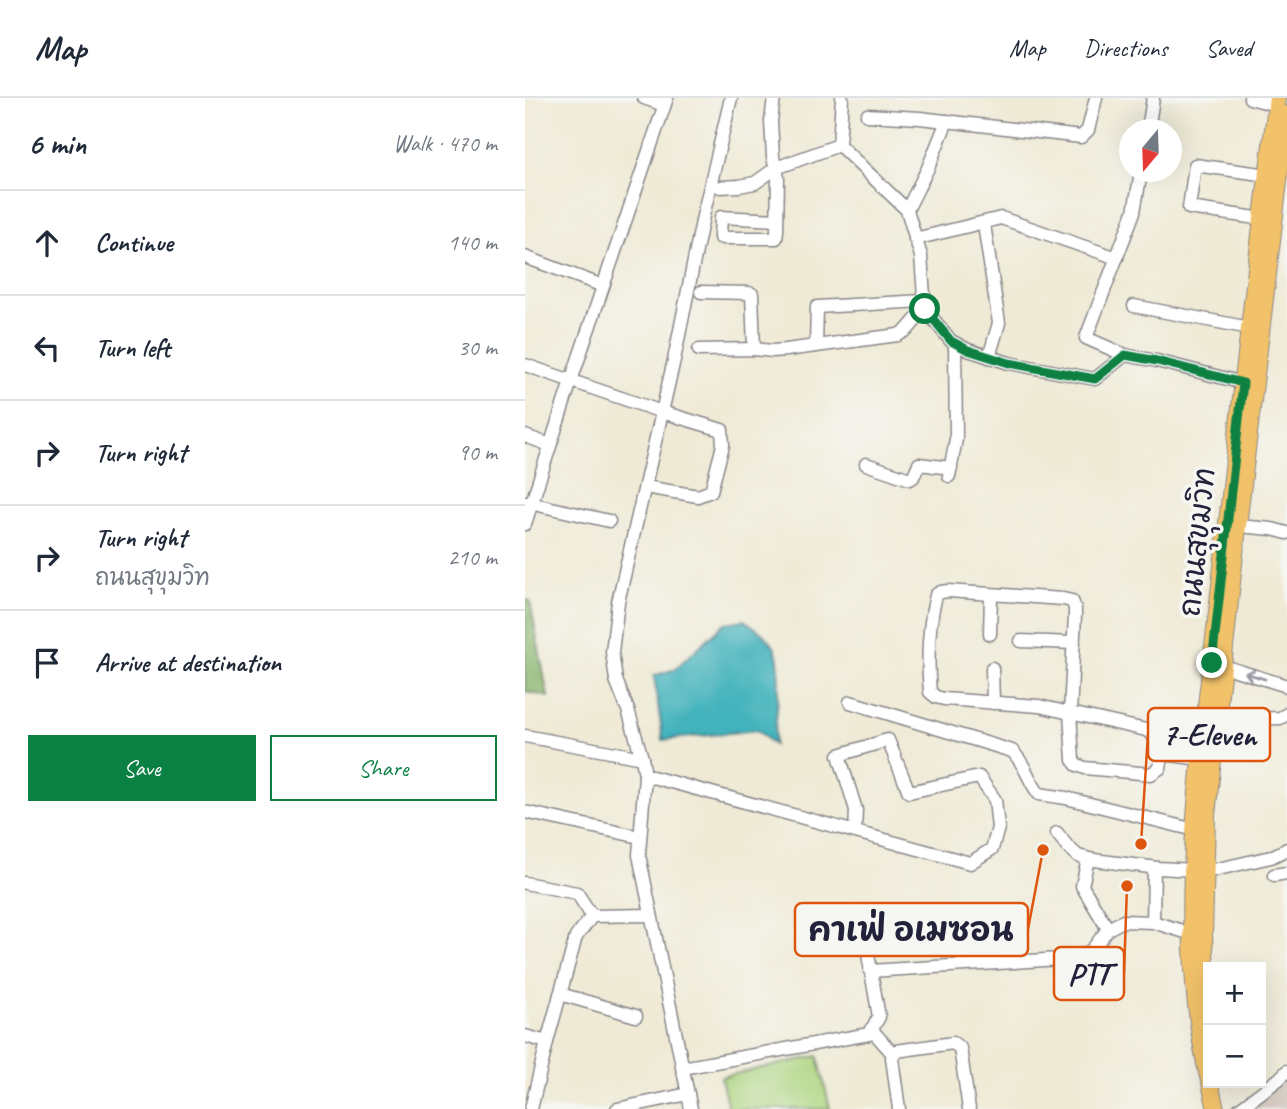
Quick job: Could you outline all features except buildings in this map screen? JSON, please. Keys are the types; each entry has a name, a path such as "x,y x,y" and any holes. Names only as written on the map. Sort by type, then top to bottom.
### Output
{"main road":[{"name":"ถนนสุขุมวิท","path":"1203,1054 1192,934 1238,526 1263,219 1268,175 1283,114"},
{"name":"ถนนสุขุมวิท","path":"1206,962 1195,830 1201,759 1243,383 1254,330 1283,114"},
{"path":"1210,1088 1216,1109"},
{"path":"1221,1088 1226,1109"}],"street":[{"path":"525,524 528,504 666,102 644,98"},
{"path":"691,1109 639,855 645,775 628,710 616,680 612,652 618,602 731,98"},
{"path":"774,98 771,121 773,157 778,178 777,220"},
{"path":"839,145 842,98"},
{"path":"867,115 920,117 1081,137 1089,130 1096,98"},
{"path":"1149,119 1153,98"},
{"path":"1250,98 1283,114"},
{"path":"907,209 928,168 947,121"},
{"path":"720,187 755,183 776,168 839,145"},
{"path":"839,145 907,209 921,256 925,305 951,341 968,350 1009,363 1095,379 1125,355"},
{"path":"1263,219 1189,208 1195,165 1268,175"},
{"path":"1139,182 1134,212 1086,338 1125,355 1243,383"},
{"path":"915,239 1001,218 1117,258"},
{"path":"985,231 999,323 989,357"},
{"path":"525,257 603,286"},
{"path":"701,292 752,294 754,349"},
{"path":"699,350 779,351 898,335 907,330 925,305"},
{"path":"816,346 817,307 925,305"},
{"path":"1133,306 1254,330"},
{"path":"866,464 911,478 919,464 950,472 956,439 955,343"},
{"path":"525,365 722,430 723,445 711,491 698,496 645,487"},
{"path":"525,436 550,445"},
{"path":"528,504 610,521"},
{"path":"1238,526 1287,533"},
{"path":"1074,643 1070,713 1073,760 1085,768 1151,775 1160,768 1163,751 1157,737 1146,730 1070,713 1039,706 936,698 930,692 929,639 936,596 941,592 1072,601 1075,608 1074,643"},
{"path":"991,595 991,634"},
{"path":"1021,641 1074,643"},
{"path":"1223,666 1287,686"},
{"path":"992,668 993,703"},
{"path":"851,702 1012,751 1021,758 1039,794 1066,798 1195,830"},
{"path":"1217,723 1234,719 1280,718 1287,714"},
{"path":"525,736 642,758"},
{"path":"645,775 855,832 970,863 992,849 998,828 995,800 979,776 909,792 888,740 839,755 856,810 855,832"},
{"path":"1163,751 1171,755 1201,759"},
{"path":"525,812 640,837"},
{"path":"1057,833 1078,856 1154,868 1199,871 1271,857 1287,849"},
{"path":"1088,859 1082,886 1108,929"},
{"path":"1153,922 1154,868"},
{"path":"525,883 577,893 592,916"},
{"path":"592,916 651,915"},
{"path":"531,1109 576,937 592,916"},
{"path":"870,971 1077,958 1092,950 1108,929 1123,921 1153,922 1192,934"},
{"path":"682,1068 869,1034 879,1017 866,943"},
{"path":"560,994 636,1016"},
{"path":"871,1029 894,1055"},
{"path":"525,1036 547,1042"},
{"path":"899,1109 892,1058 896,1051 953,1043 960,1048 969,1109"},
{"path":"1239,1109 1287,1071"},
{"path":"617,1109 688,1094"}],"shaded area":[{"path":"1287,1071 1287,1109 1239,1109 1266,1088"}],"green space":[{"path":"525,600 530,601 548,697 525,691"},
{"path":"818,1056 830,1109 728,1109 721,1077"}],"water":[{"path":"744,620 767,637 774,646 778,659 779,683 774,745 757,730 663,740 654,676 675,669 725,623"}],"place":[{"name":"7-Eleven","path":"1141,844"},
{"name":"คาเฟ่ อเมซอน","path":"1043,850"},
{"name":"PTT","path":"1127,886"}],"route":[{"path":"925,309 951,341 968,350 1009,363 1095,379 1125,355 1243,383 1212,663"}]}
